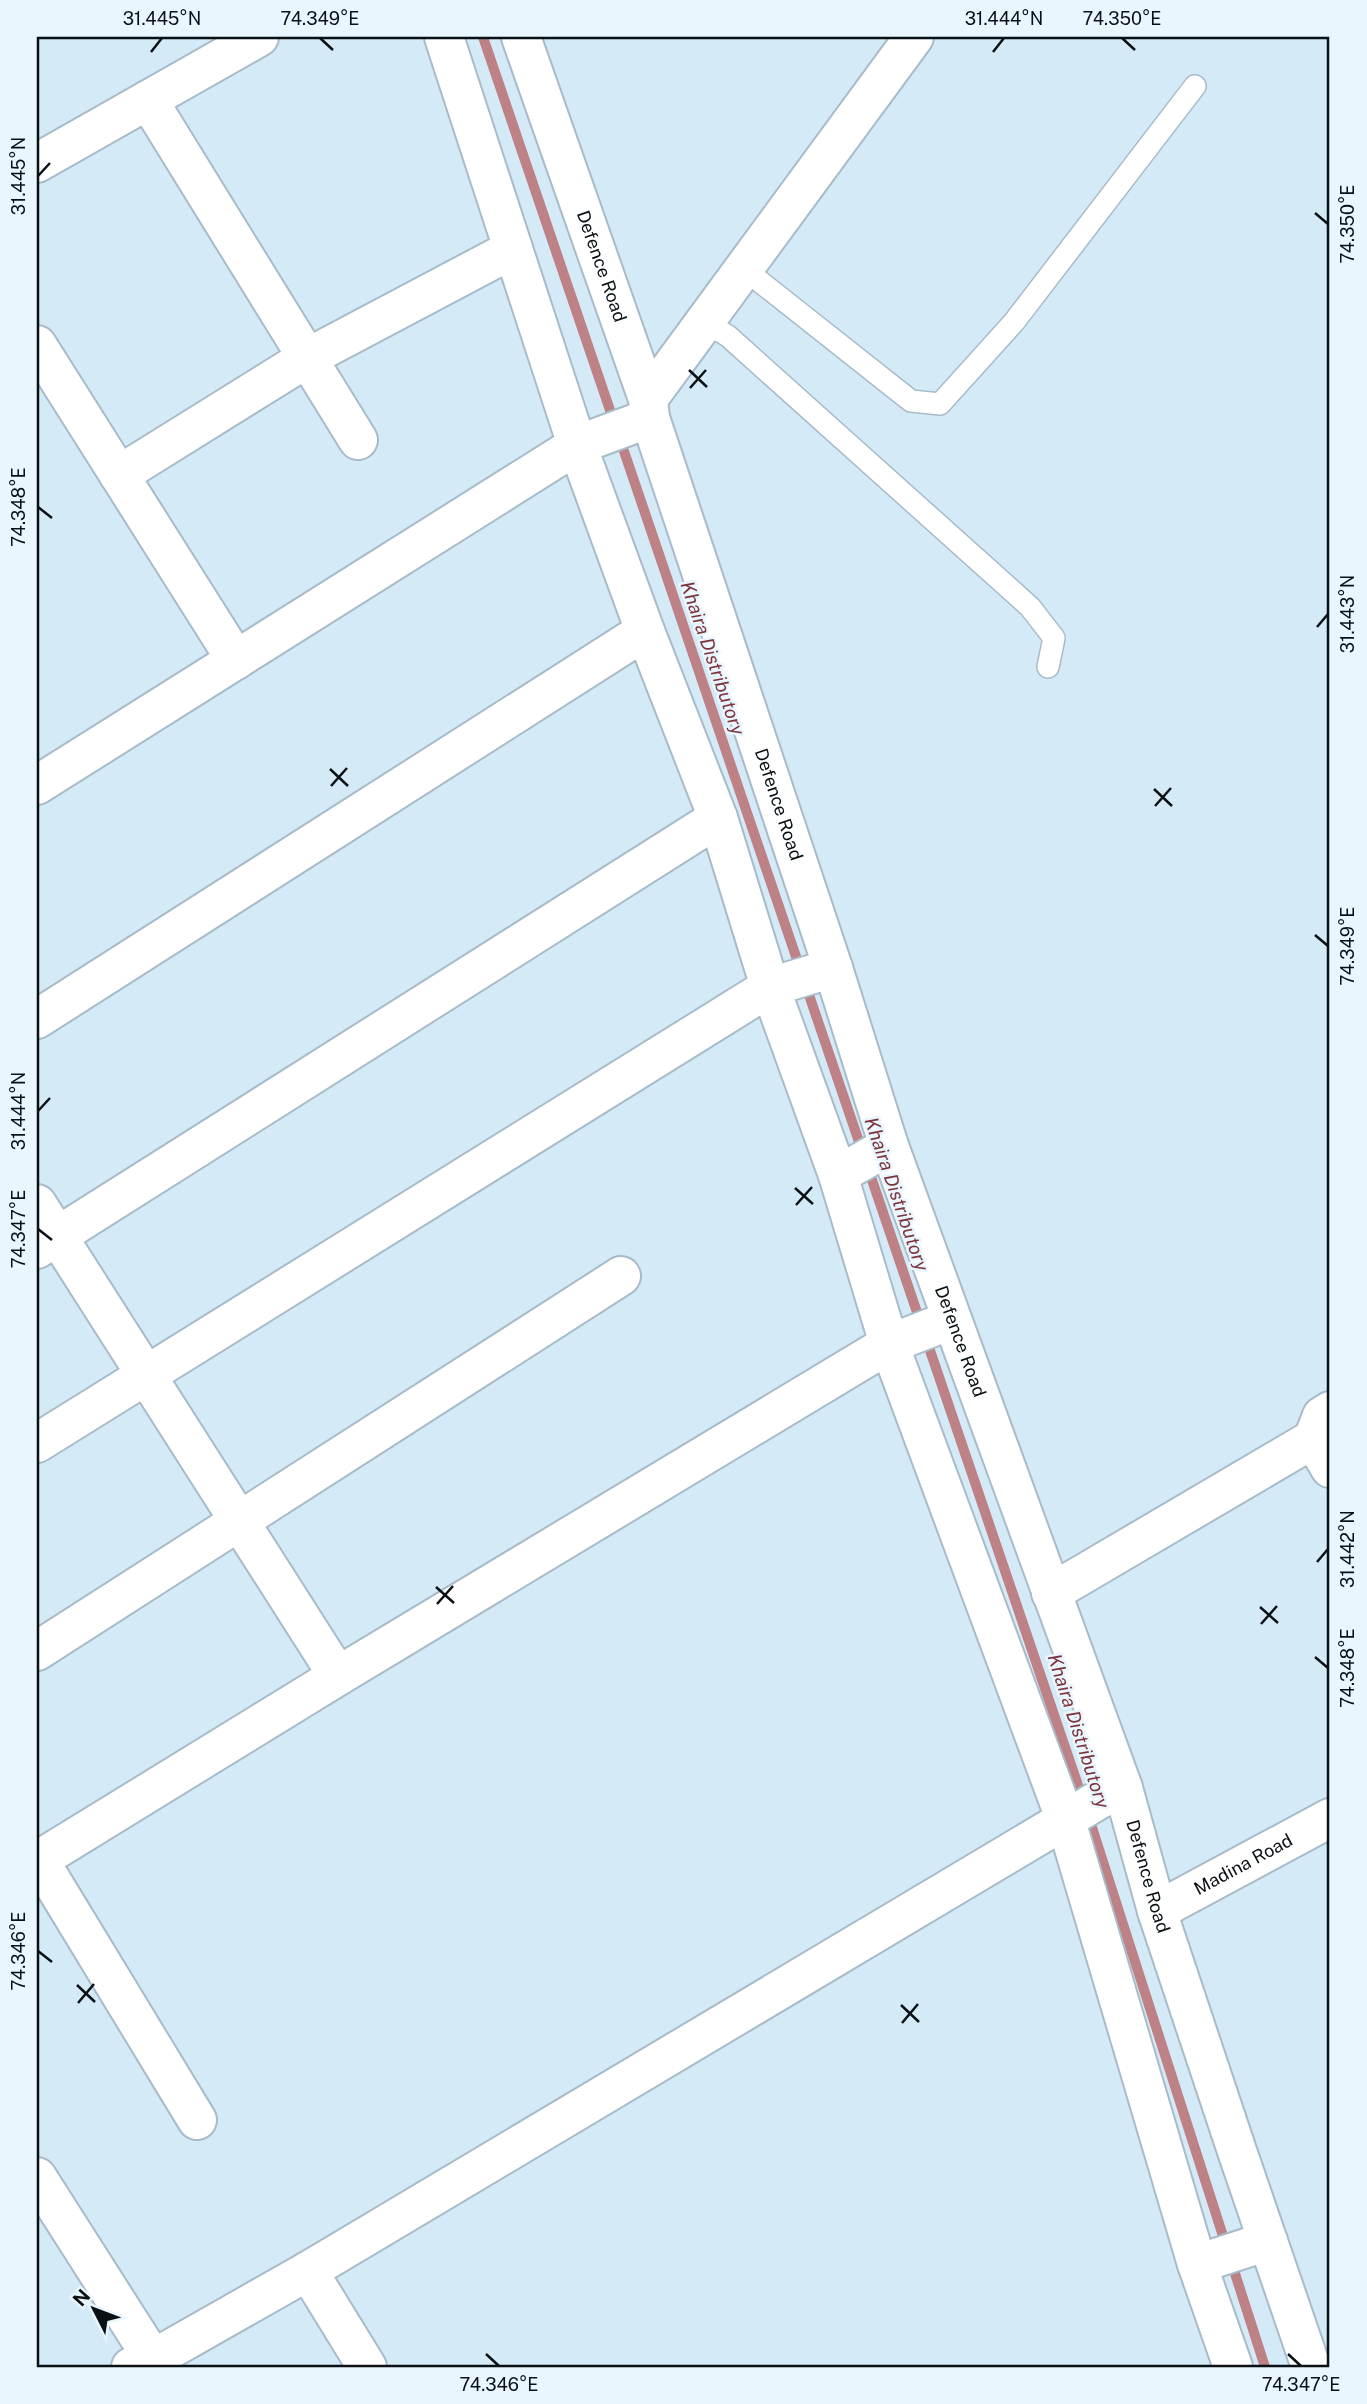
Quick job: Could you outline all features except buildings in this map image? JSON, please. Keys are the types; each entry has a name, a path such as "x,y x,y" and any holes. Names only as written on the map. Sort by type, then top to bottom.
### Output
{"street":[{"path":"37,163 259,37"},
{"path":"444,37 513,249 585,443 645,631 718,818 802,977 922,1331 1091,1806 1236,2251 1233,2367"},
{"name":"Defence Road","path":"521,37 644,414 802,977 864,1160 922,1331 1051,1593 1091,1806 1157,1911 1236,2251 1311,2367"},
{"path":"37,785 585,443 644,414 705,322 914,37"},
{"path":"148,100 358,440"},
{"path":"119,475 307,358 513,249"},
{"path":"37,345 236,660"},
{"path":"37,1019 645,631"},
{"path":"47,1243 718,818"},
{"path":"37,1443 145,1374 802,977"},
{"path":"37,1204 47,1243 145,1374 338,1676"},
{"path":"37,1651 621,1276"},
{"path":"197,2120 38,1861 338,1676 922,1331"},
{"path":"1051,1593 1325,1439"},
{"path":"37,2177 138,2365 308,2271 1091,1806"},
{"name":"Madina Road","path":"1157,1911 1330,1818"},
{"path":"308,2271 367,2367"}],"lane":[{"path":"744,269 911,401 940,404 1014,322 1195,86"},
{"path":"705,322 728,336 1030,607 1054,638 1048,667"}],"waterway":[{"name":"Khaira Distributory","path":"483,37 1083,1800"},
{"name":"Khaira Distributory","path":"1088,1815 1265,2367"}]}
